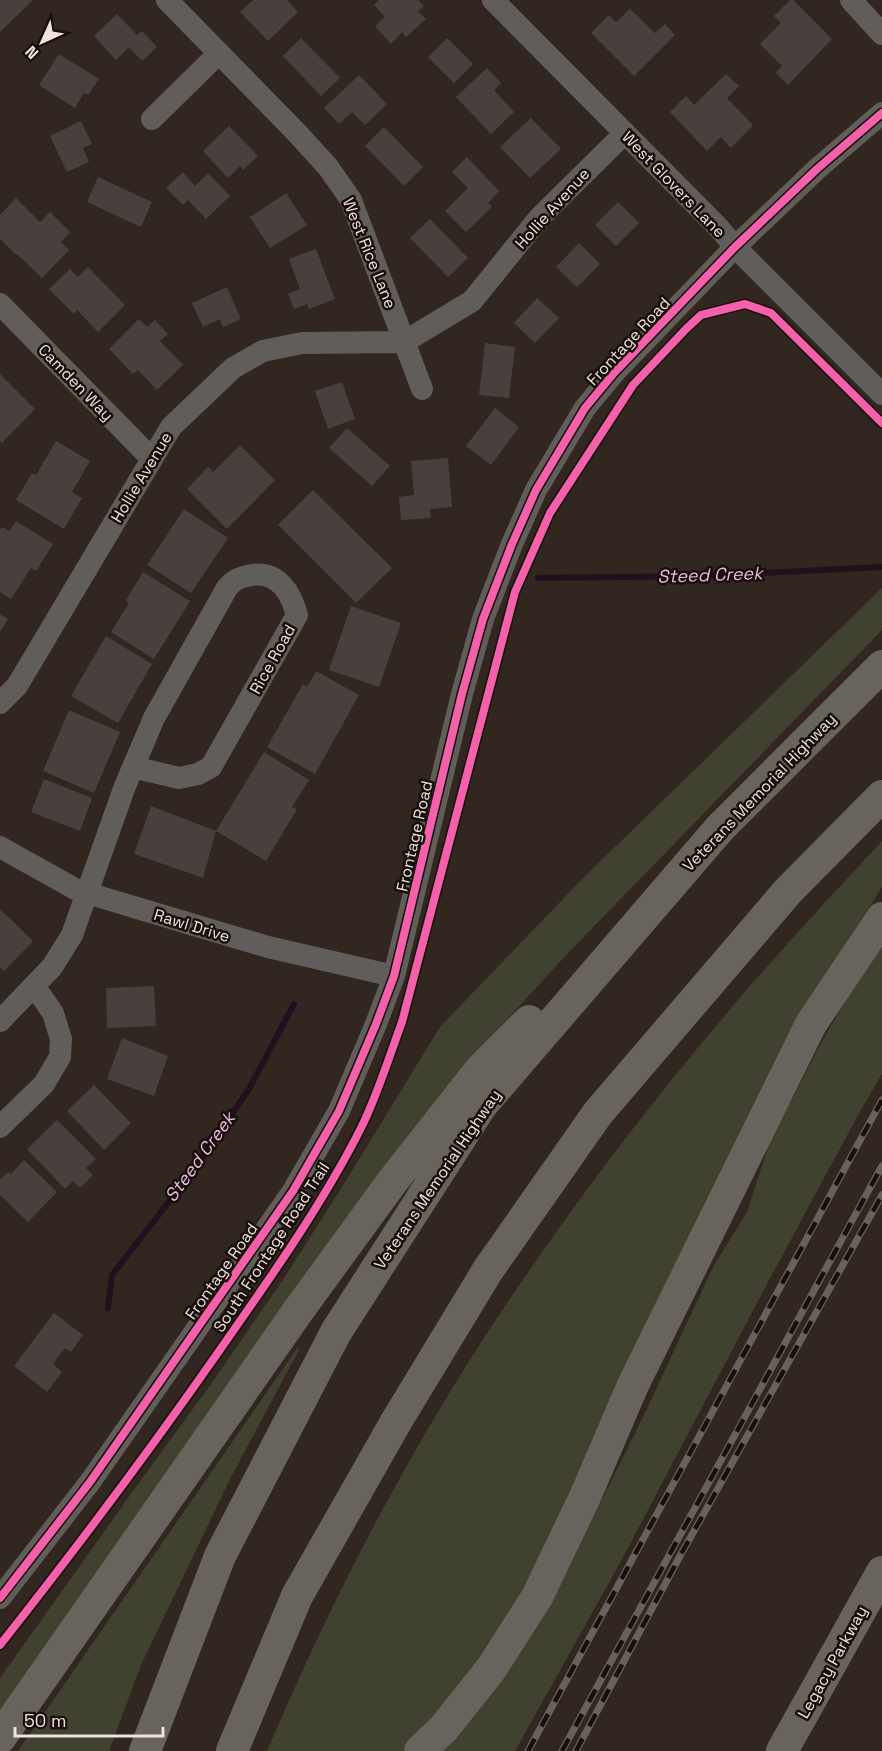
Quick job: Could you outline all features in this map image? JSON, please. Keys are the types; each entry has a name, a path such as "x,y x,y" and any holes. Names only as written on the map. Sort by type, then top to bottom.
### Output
{"highway":[{"name":"Veterans Memorial Highway","path":"145,1751 220,1556 336,1332 481,1106 720,828 882,666"},
{"path":"232,1751 297,1596 397,1420 488,1270 598,1113 788,891 882,796"},
{"path":"0,1738 298,1311 392,1182 481,1069 720,828"},
{"path":"420,1751 444,1728 491,1669 537,1597 585,1497 633,1385 811,1024 882,918"},
{"name":"Legacy Parkway","path":"782,1751 882,1572"}],"street":[{"name":"West Rice Lane","path":"167,0 297,133 328,167 351,200 422,389"},
{"name":"West Glovers Lane","path":"493,0 882,394"},
{"path":"851,0 882,34"},
{"path":"152,119 219,53"},
{"name":"Frontage Road","path":"0,1598 90,1482 293,1191 339,1111 394,976 465,683 489,601 536,490 585,408 614,373 735,247 817,168 882,113"},
{"name":"Hollie Avenue","path":"0,703 17,686 171,427 233,368 263,351 302,343 404,342 472,301 540,217 625,133"},
{"name":"Camden Way","path":"0,304 152,459"},
{"name":"Rice Road","path":"0,1021 52,967 72,935 133,767 154,718 227,588 233,580 244,577 257,574 272,577 287,590 297,615 211,767 198,774 179,778 133,767"},
{"name":"Rawl Drive","path":"0,847 87,894 268,947 394,976"},
{"path":"0,1127 44,1084 60,1056 61,1039 53,1013 34,986"}],"green space":[{"path":"882,588 882,630 570,951 467,1063 0,1726 0,1678 211,1384 284,1278 440,1027 585,876"},
{"path":"882,841 882,887 830,969 548,1556 486,1657 405,1751 267,1751 319,1636 376,1523 437,1413 505,1306 584,1194 668,1085 764,970"},
{"path":"882,937 882,1074 767,1284 620,1563 515,1751 440,1751 549,1606 644,1415 713,1267 747,1212 769,1144 820,1045"},
{"path":"298,1347 299,1350 230,1479 141,1665 109,1751 18,1751"}],"building":[{"path":"0,0 33,0 0,32"},
{"path":"253,0 287,0 298,12 268,41 240,12"},
{"path":"379,0 418,0 424,6 418,11 426,19 406,37 402,32 391,44 375,26 385,17 374,5"},
{"path":"790,0 793,0 832,39 788,85 776,73 782,66 760,44 781,23 774,16"},
{"path":"630,9 655,33 665,24 675,35 634,76 591,33 609,15 616,22"},
{"path":"117,14 137,35 142,31 157,47 142,61 129,47 116,60 94,36"},
{"path":"301,38 340,78 321,96 283,56"},
{"path":"447,38 473,64 454,83 428,57"},
{"path":"59,54 99,79 88,95 84,93 75,108 39,85"},
{"path":"487,68 501,83 494,90 514,112 491,134 456,97"},
{"path":"726,74 739,86 727,98 753,125 731,148 721,137 707,151 670,112 686,96 694,105"},
{"path":"359,75 387,104 365,125 352,112 339,124 324,108"},
{"path":"531,118 561,149 530,178 500,147"},
{"path":"81,121 92,144 83,148 89,162 67,172 50,136"},
{"path":"229,126 258,156 243,170 240,166 228,178 203,151"},
{"path":"384,127 423,167 404,186 365,146"},
{"path":"467,157 499,191 488,203 492,207 466,232 445,211 468,188 452,172"},
{"path":"183,172 195,186 208,173 230,196 206,219 188,200 183,205 166,188"},
{"path":"98,177 152,202 141,227 87,202"},
{"path":"286,193 307,225 270,248 250,217"},
{"path":"16,198 40,222 50,212 70,232 61,242 69,250 42,278 0,239 0,215"},
{"path":"618,202 639,223 616,246 595,225"},
{"path":"430,219 468,258 448,277 410,238"},
{"path":"579,243 600,264 577,287 556,267"},
{"path":"316,249 335,299 309,309 307,304 294,309 288,294 300,289 289,259"},
{"path":"88,267 125,305 98,332 77,310 74,314 49,289 70,269 78,277"},
{"path":"227,287 241,319 223,327 220,319 203,327 192,303"},
{"path":"537,298 559,318 535,343 514,323"},
{"path":"139,319 147,327 155,320 168,334 160,341 183,365 157,390 138,370 133,374 109,349"},
{"path":"485,343 515,347 509,398 479,395"},
{"path":"0,374 35,409 2,443 0,441"},
{"path":"342,382 355,419 328,429 315,391"},
{"path":"495,408 519,427 491,465 466,446"},
{"path":"347,428 390,466 372,486 329,448"},
{"path":"56,441 90,461 72,492 82,498 64,529 16,500 32,473 36,475"},
{"path":"240,445 275,480 227,529 187,489 208,467 213,472"},
{"path":"448,458 452,507 430,509 431,518 401,520 399,497 414,495 411,461"},
{"path":"313,490 392,568 356,603 278,525"},
{"path":"184,509 228,538 191,593 147,565"},
{"path":"16,521 53,544 36,571 31,568 11,599 0,592 0,530 2,527 10,531"},
{"path":"143,572 190,601 154,659 111,632 129,603 126,600"},
{"path":"351,606 401,623 379,687 329,670"},
{"path":"0,614 8,619 0,632"},
{"path":"106,636 152,664 118,723 71,696"},
{"path":"316,671 359,695 315,774 267,747 303,684 307,687"},
{"path":"69,710 120,732 94,793 43,771"},
{"path":"264,752 309,780 292,807 297,809 266,861 216,831"},
{"path":"44,779 92,798 80,831 31,812"},
{"path":"151,806 216,831 203,878 134,854"},
{"path":"0,909 33,941 4,971 0,967"},
{"path":"154,986 156,1026 107,1028 106,988"},
{"path":"122,1038 168,1056 154,1096 107,1079"},
{"path":"94,1085 131,1123 104,1150 67,1111"},
{"path":"57,1120 96,1159 86,1168 93,1175 80,1188 73,1181 65,1189 27,1149"},
{"path":"24,1160 57,1192 28,1222 0,1195 0,1180 8,1172 11,1174"},
{"path":"54,1313 83,1335 71,1352 65,1348 53,1364 62,1372 47,1392 14,1366"}],"waterway":[{"name":"Steed Creek","path":"538,578 702,576 882,567"},
{"name":"Steed Creek","path":"108,1308 112,1275 195,1168 249,1089 294,1004"}],"railway":[{"path":"528,1751 882,1100"},
{"path":"562,1751 882,1166"},
{"path":"576,1751 680,1556 882,1195"}],"cycle path":[{"name":"South Frontage Road Trail","path":"0,1598 90,1482 293,1191 339,1111 394,976 462,694 483,619 536,490 585,408 614,373 735,247 817,169 882,113"},
{"name":"South Frontage Road Trail","path":"0,1645 111,1501 236,1327 311,1215 361,1128 402,1022 515,592 550,513 633,385 701,315 745,304 771,313 882,423"}]}
